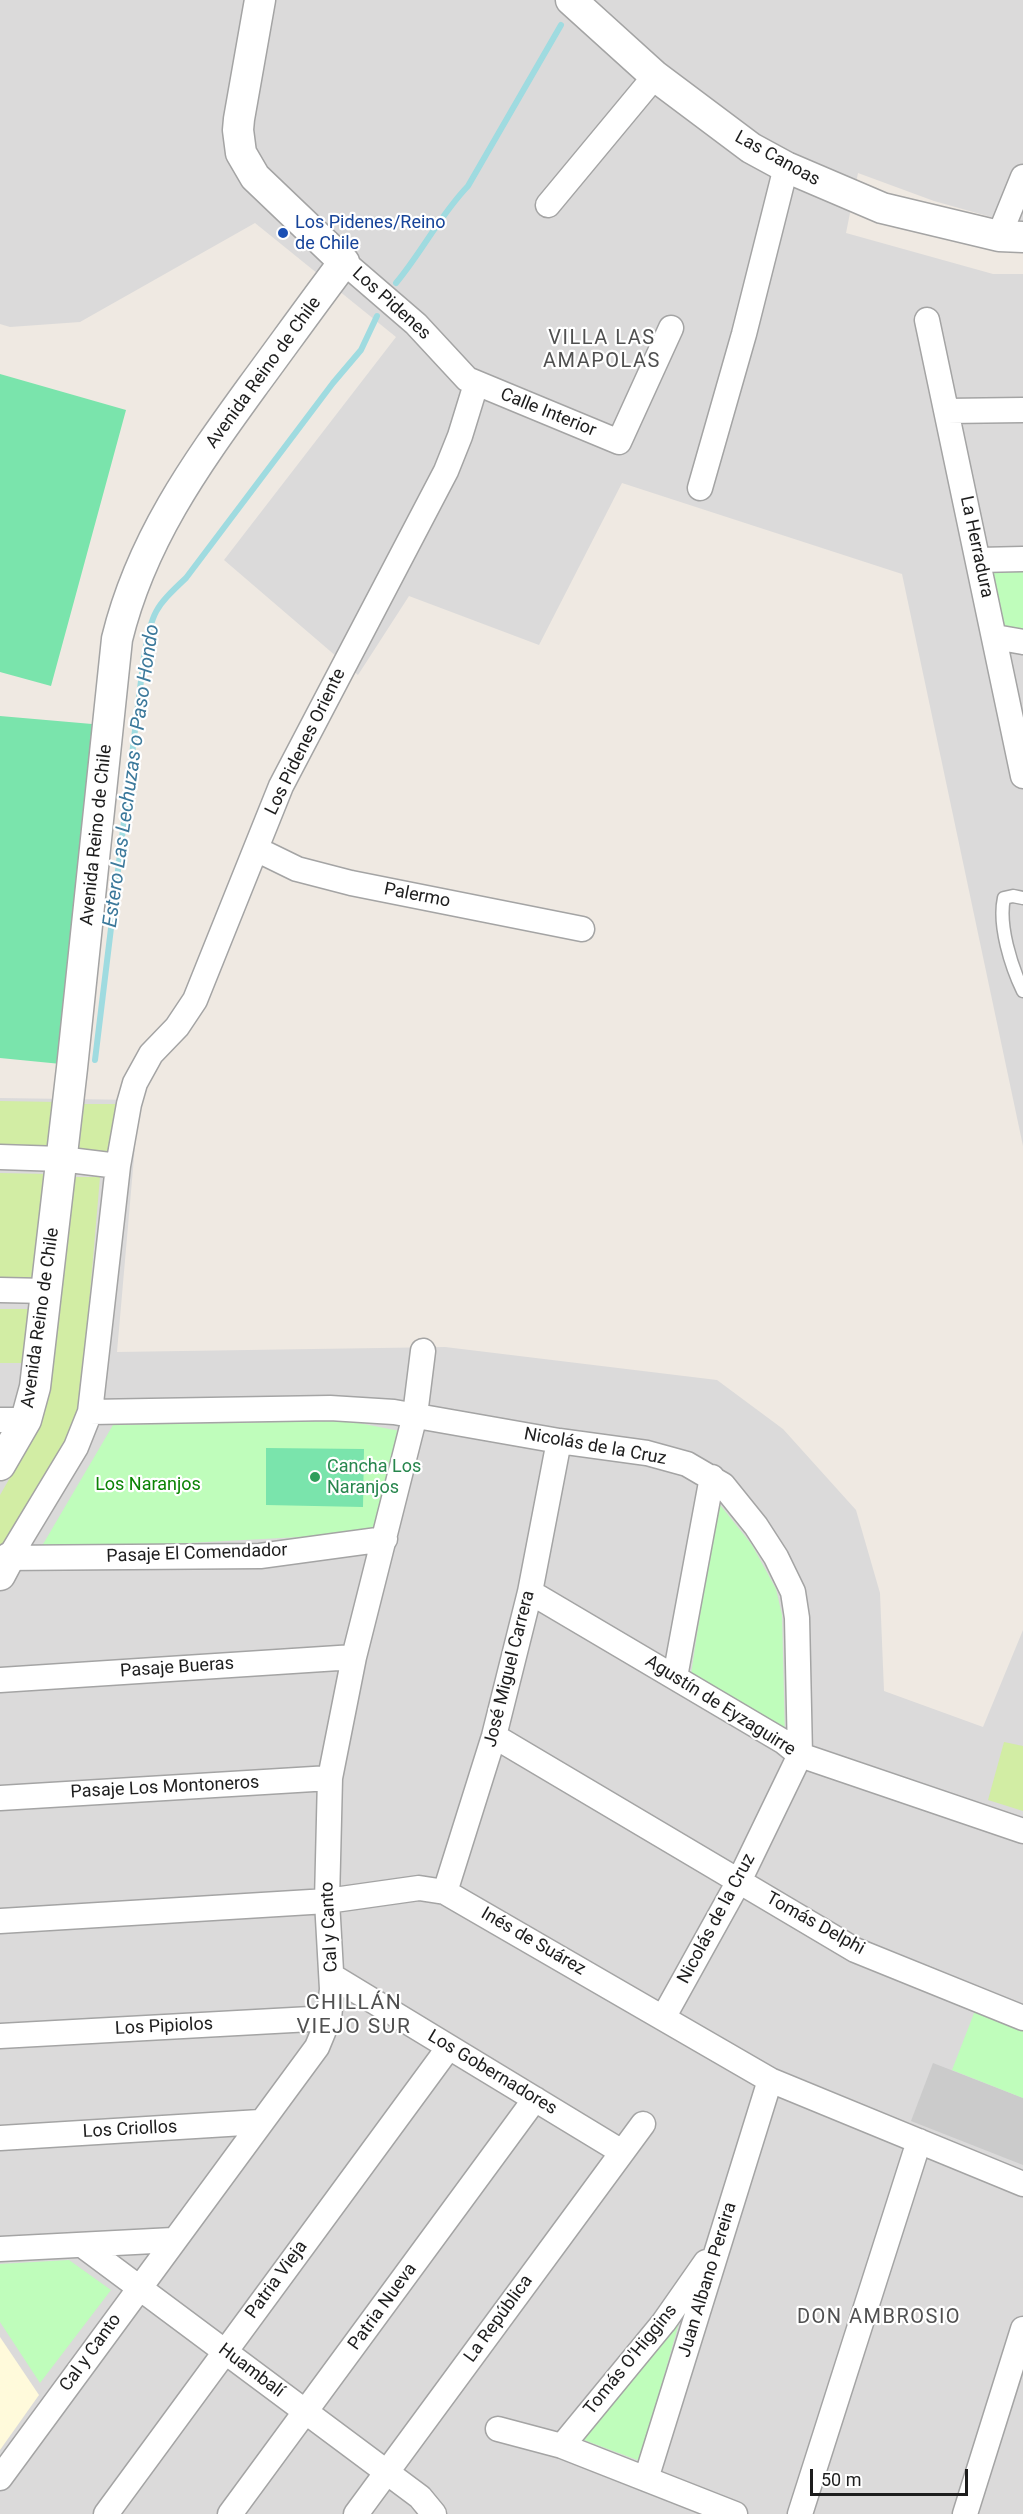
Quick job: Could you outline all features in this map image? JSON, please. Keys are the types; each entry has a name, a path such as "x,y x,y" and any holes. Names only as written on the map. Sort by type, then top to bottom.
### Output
{"street":[{"name":"Los Pidenes","path":"260,0 239,119 241,153 255,177 344,262 416,324 458,372 476,384"},
{"name":"Las Canoas","path":"581,4 655,76 751,148 786,167 882,208 1011,236"},
{"path":"548,205 655,76"},
{"path":"700,488 744,334 786,167"},
{"path":"1011,236 1023,177"},
{"name":"Avenida Reino de Chile","path":"0,1465 13,1420 35,1387 117,639 127,600 141,565 177,495 220,431 344,262"},
{"name":"La Herradura","path":"927,320 1023,776"},
{"name":"Calle Interior","path":"476,384 620,442 671,328"},
{"name":"Los Pidenes Oriente","path":"118,1166 135,1083 151,1054 177,1027 195,1000 281,786 446,471 460,436 476,384"},
{"path":"947,411 1023,410"},
{"path":"979,560 1023,559"},
{"path":"995,637 1023,642"},
{"name":"Palermo","path":"256,849 297,868 351,883 582,929"},
{"path":"0,1157 61,1158 118,1166 90,1412 76,1447 3,1564"},
{"path":"0,1290 47,1291"},
{"name":"Cal y Canto","path":"0,2478 317,2047 329,2018 332,2003 327,1901 330,1778 354,1657 415,1415 423,1351"},
{"name":"Nicolás de la Cruz","path":"90,1412 330,1408 415,1415 559,1441 647,1453 687,1464 723,1485 756,1526 776,1557 793,1592 797,1627 800,1755 739,1881 663,2018"},
{"name":"José Miguel Carrera","path":"445,1892 494,1736 530,1592 559,1441"},
{"path":"675,1677 712,1477"},
{"name":"Pasaje El Comendador","path":"3,1564 260,1556 385,1539"},
{"name":"Agustín de Eyzaguirre","path":"530,1592 784,1742 800,1755 1023,1831"},
{"name":"Pasaje Bueras","path":"0,1680 354,1657"},
{"name":"Tomás Delphi","path":"494,1736 855,1950 1023,2018"},
{"name":"Pasaje Los Montoneros","path":"0,1797 330,1778"},
{"name":"Inés de Suárez","path":"0,1921 327,1901 419,1888 445,1892 770,2080 1023,2184"},
{"name":"Los Gobernadores","path":"332,1976 622,2152"},
{"name":"Los Pipiolos","path":"0,2036 329,2018"},
{"name":"Patria Vieja","path":"106,2514 448,2047"},
{"name":"Juan Albano Pereira","path":"646,2479 770,2080"},
{"name":"Patria Nueva","path":"230,2514 535,2099"},
{"name":"Los Criollos","path":"0,2138 260,2122"},
{"name":"La República","path":"356,2514 643,2124"},
{"path":"800,2514 919,2141"},
{"path":"0,2249 173,2240"},
{"name":"Tomás O'Higgins","path":"562,2446 664,2322 720,2243"},
{"name":"Huambalí","path":"82,2245 387,2472 427,2506"},
{"path":"964,2514 1023,2329"},
{"path":"498,2429 562,2446 735,2514"}],"lane":[{"path":"1023,898 1013,896 1004,898 1001,912 1014,973 1023,991"}],"shaded area":[{"path":"0,0 1023,0 1023,226 934,201 858,173 846,233 993,274 1023,274 1023,1146 902,574 622,483 539,645 409,596 358,675 224,560 396,337 255,223 80,322 10,327 0,324"},
{"path":"0,1098 139,1100 117,1352 445,1347 717,1380 783,1429 856,1510 880,1593 884,1691 983,1727 1023,1630 1023,2514 0,2514"},
{"path":"933,2063 1023,2098 1023,2165 911,2121"},
{"path":"0,2337 39,2395 0,2450"}],"green space":[{"path":"0,374 126,410 51,686 0,672"},
{"path":"1023,571 1023,630 1003,626 992,572"},
{"path":"0,716 92,724 61,1064 0,1058"},
{"path":"0,1101 56,1102 51,1154 0,1152"},
{"path":"84,1104 121,1104 112,1158 78,1156"},
{"path":"0,1173 48,1174 36,1283 0,1282"},
{"path":"68,1177 100,1177 80,1410 74,1436 5,1544 0,1544 0,1495 37,1431 46,1406"},
{"path":"0,1309 31,1309 26,1363 0,1363"},
{"name":"Los Naranjos","path":"348,1421 400,1431 374,1533 39,1551 113,1425"},
{"name":"Cancha Los Naranjos","path":"266,1448 364,1449 363,1507 266,1505"},
{"path":"717,1501 752,1545 776,1589 782,1615 785,1739 690,1681"},
{"path":"1004,1742 1023,1746 1023,1811 988,1800"},
{"path":"976,2008 1023,2027 1023,2098 952,2070"},
{"path":"69,2260 111,2290 40,2383 0,2322 0,2264"},
{"path":"690,2284 640,2461 573,2436"}],"waterway":[{"name":"Estero Las Lechuzas o Paso Hondo","path":"396,283 468,186 561,25"},
{"name":"Estero Las Lechuzas o Paso Hondo","path":"95,1060 144,656 156,612 186,578 333,383 361,350 377,316"}],"place":[{"name":"Los Pidenes/Reino de Chile","path":"283,233"},
{"name":"Cancha Los Naranjos","path":"315,1477"}],"district":[{"name":"VILLA LAS AMAPOLAS","path":"602,350"},
{"name":"CHILLÁN VIEJO SUR","path":"354,2016"},
{"name":"DON AMBROSIO","path":"879,2318"}]}
